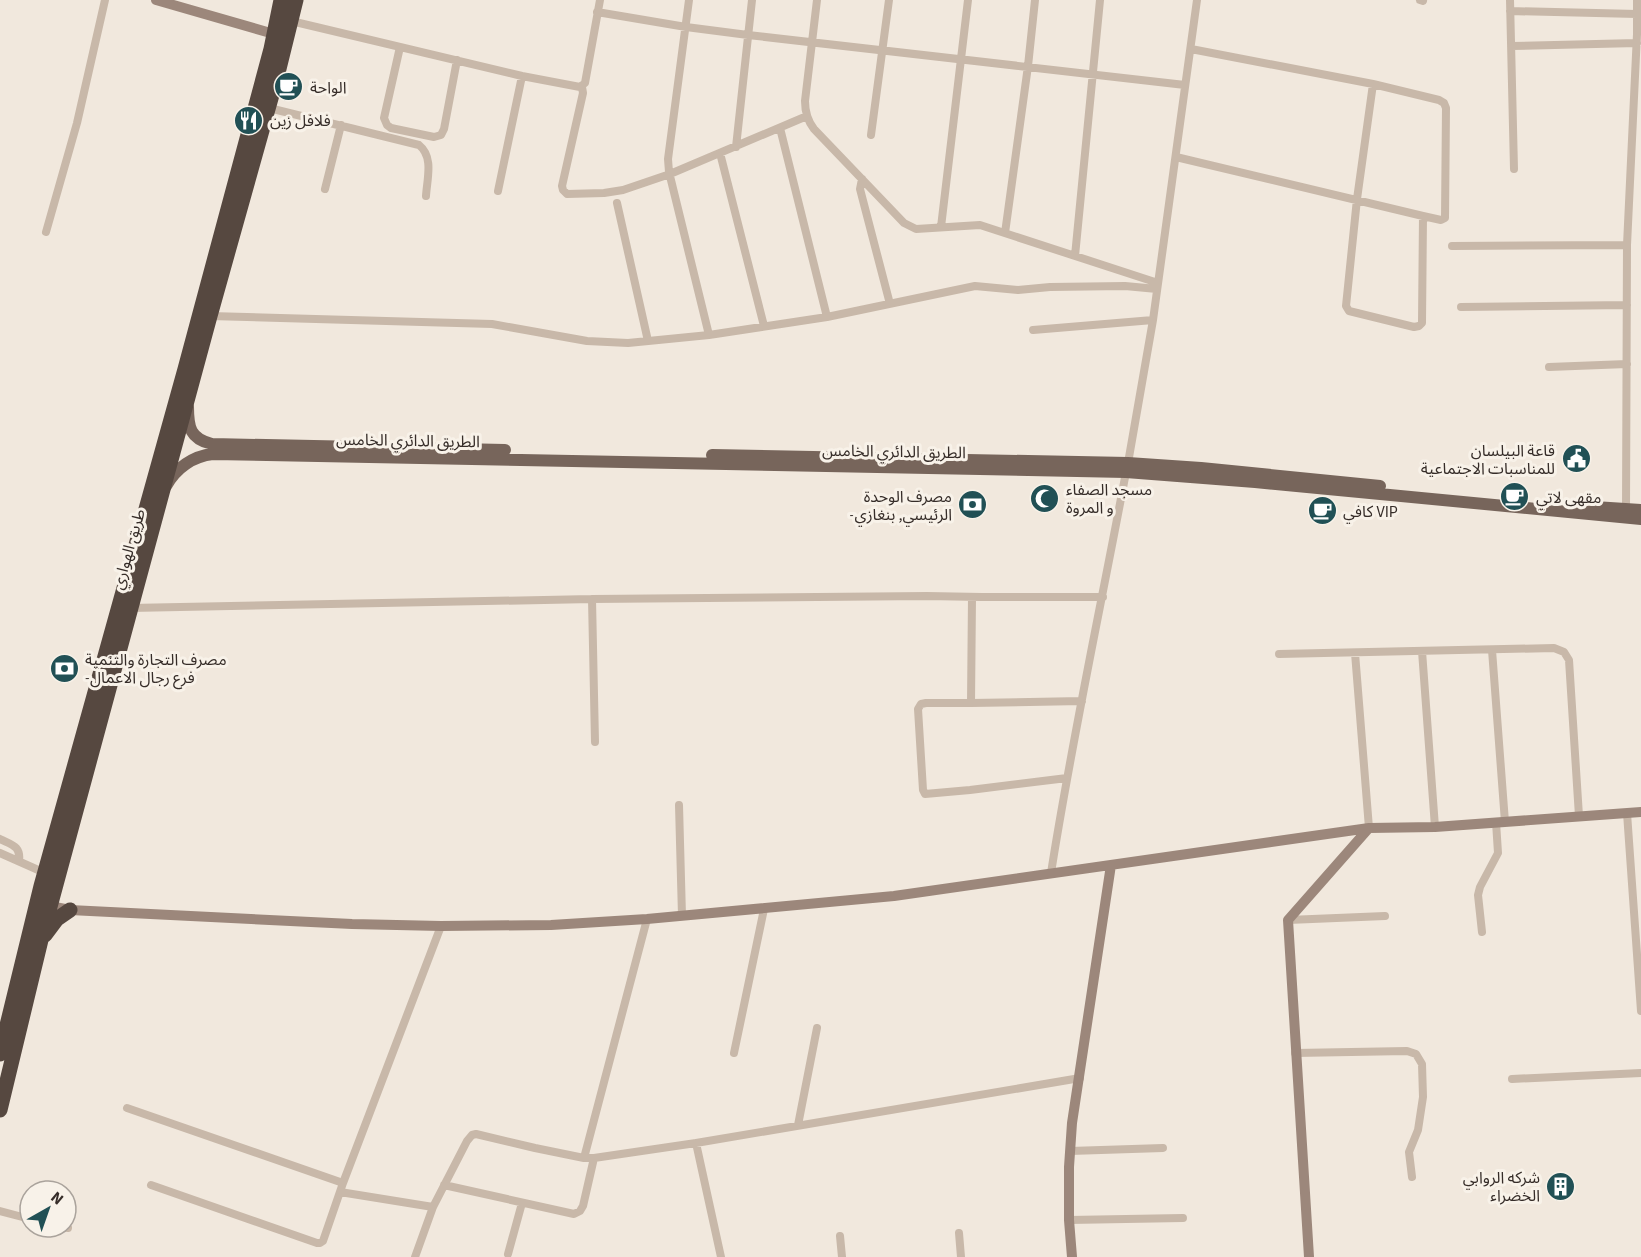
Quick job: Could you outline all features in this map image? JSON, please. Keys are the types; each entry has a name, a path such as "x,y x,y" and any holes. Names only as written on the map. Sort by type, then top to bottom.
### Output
{"highway":[{"name":"طريق الهواري","path":"108,668 130,608 269,108 280,36 281,0"},
{"name":"طريق الهواري","path":"0,1054 108,668 188,358 280,36 291,21 296,0"},
{"name":"طريق الهواري","path":"0,1110 41,940 63,905 51,877"}],"main road":[{"path":"156,0 280,36"},
{"name":"الطريق الدائري الخامس","path":"188,398 189,424 192,432 202,441 212,444 898,468 1201,468 1641,510"},
{"name":"الطريق الدائري الخامس","path":"162,495 169,481 179,469 199,457 213,454 557,456"},
{"name":"الطريق الدائري الخامس","path":"1127,468 1641,519"},
{"path":"63,905 352,924 550,925 647,919 894,896 1369,828 1435,827 1641,812"},
{"path":"1309,1257 1288,920 1369,828"},
{"path":"1072,1257 1070,1151 1074,1107 1111,865"}],"street":[{"path":"46,232 77,123 105,0"},
{"path":"600,0 585,83 582,87 583,93 562,186 565,192 570,194 617,192 670,174 807,116"},
{"path":"689,0 668,165 708,335"},
{"path":"736,147 752,0"},
{"path":"817,0 805,101 807,116 814,129 907,225 916,229 980,225 1158,286"},
{"path":"871,135 889,0"},
{"path":"941,227 968,0"},
{"path":"1005,232 1035,0"},
{"path":"1075,256 1100,0"},
{"path":"1051,873 1153,320 1197,0"},
{"path":"1509,0 1514,168"},
{"path":"1626,510 1627,245 1639,34 1637,0"},
{"path":"1510,11 1637,14"},
{"path":"597,12 748,35 1185,85"},
{"path":"291,21 582,87"},
{"path":"1511,46 1637,43"},
{"path":"400,47 384,118 391,128 434,137 441,135 457,60"},
{"path":"1176,157 1423,216 1441,220 1445,218 1446,108 1439,99 1191,48"},
{"path":"498,191 522,75"},
{"path":"1373,84 1357,199 1346,306 1349,311 1414,327 1419,326 1422,322 1423,216"},
{"path":"269,108 422,147 427,153 428,160 426,196"},
{"path":"325,189 341,125"},
{"path":"780,128 827,317"},
{"path":"1631,148 1641,148"},
{"path":"720,153 764,327"},
{"path":"862,179 860,189 891,304"},
{"path":"617,203 648,341"},
{"path":"1452,246 1627,245"},
{"path":"210,316 492,324 588,341 628,343 708,335 827,317 975,286 1018,290 1050,287 1158,286"},
{"path":"1461,307 1627,305"},
{"path":"1033,330 1153,320"},
{"path":"1549,367 1627,364"},
{"path":"971,703 972,597"},
{"path":"130,608 592,599 1103,597"},
{"path":"592,599 595,742"},
{"path":"1279,654 1554,648 1564,652 1569,660 1579,816"},
{"path":"1482,932 1478,895 1498,853 1500,822 1492,650"},
{"path":"1422,651 1435,827"},
{"path":"1355,653 1369,828"},
{"path":"1067,778 925,794 918,709 921,704 1082,701"},
{"path":"679,805 682,916"},
{"path":"1626,813 1641,1011"},
{"path":"0,839 18,850 19,861"},
{"path":"0,853 51,877"},
{"path":"734,1053 764,909"},
{"path":"1288,920 1385,916"},
{"path":"584,1158 647,919"},
{"path":"151,1185 320,1244 441,926"},
{"path":"798,1125 817,1028"},
{"path":"1295,1053 1407,1051 1416,1054 1422,1064 1422,1103 1418,1130 1409,1152 1412,1177"},
{"path":"1512,1079 1641,1073"},
{"path":"415,1257 433,1207 467,1141 476,1134 584,1158 594,1158 1080,1078"},
{"path":"128,1108 343,1183"},
{"path":"696,1143 721,1257"},
{"path":"1070,1151 1164,1148"},
{"path":"444,1185 577,1213 583,1206 594,1158"},
{"path":"340,1192 433,1207"},
{"path":"508,1254 522,1203"},
{"path":"0,1211 18,1216"},
{"path":"1070,1220 1183,1218"},
{"path":"959,1233 961,1257"},
{"path":"840,1236 842,1257"}],"place":[{"name":"الواحة","path":"289,87"},
{"name":"فلافل زين","path":"249,120"},
{"name":"قاعة البيلسان للمناسبات الاجتماعية","path":"1576,459"},
{"name":"مقهى لاتي","path":"1515,497"},
{"name":"مسجد الصفاء و المروة","path":"1045,498"},
{"name":"مصرف الوحدة -الرئيسي, بنغازي","path":"973,505"},
{"name":"كافي VIP","path":"1322,511"},
{"name":"مصرف التجارة والتنمية -فرع رجال الاعمال","path":"64,668"},
{"name":"شركه الروابي الخضراء","path":"1561,1186"}]}
